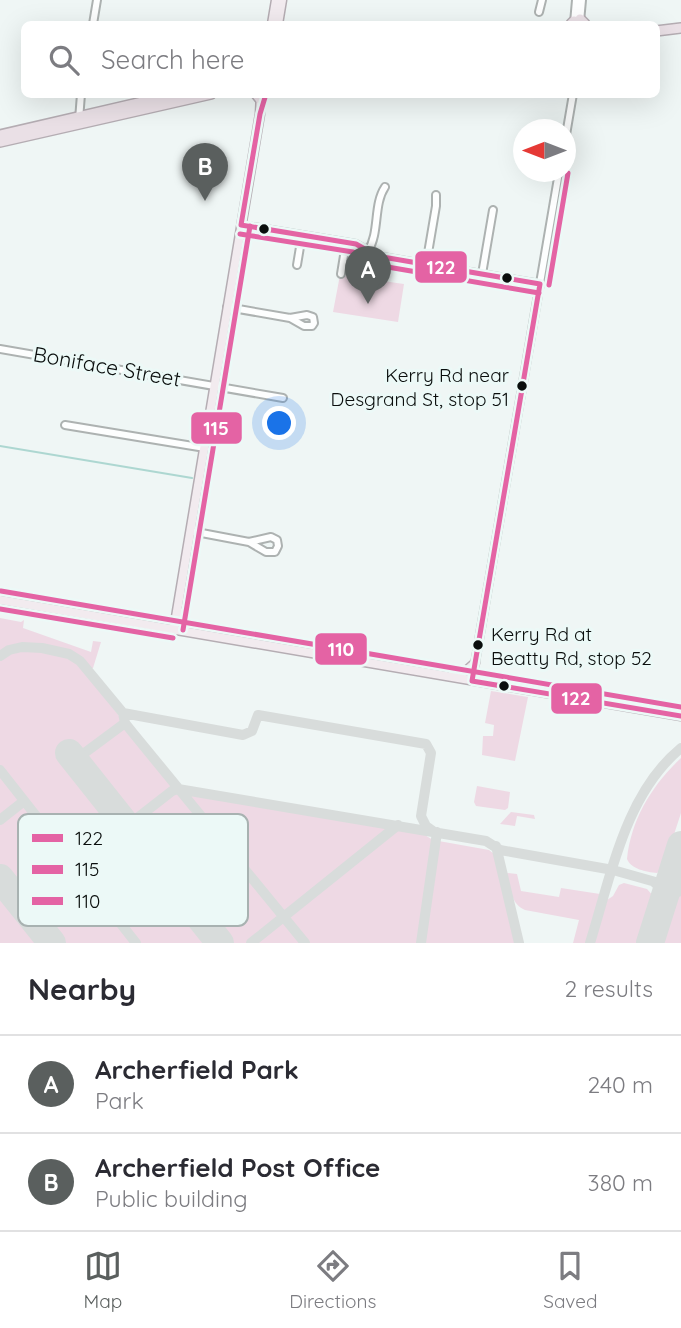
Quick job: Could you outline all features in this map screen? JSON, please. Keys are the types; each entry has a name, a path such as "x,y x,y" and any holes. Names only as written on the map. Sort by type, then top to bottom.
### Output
{"highway":[{"path":"660,25 681,22"},
{"path":"660,31 681,28"},
{"path":"0,142 161,98"},
{"path":"0,135 190,98"}],"main road":[{"path":"273,21 280,0"},
{"path":"278,21 280,0"},
{"path":"174,629 261,98"},
{"path":"0,600 681,716"},
{"path":"177,610 186,631"},
{"path":"436,674 459,673 475,663"}],"street":[{"path":"94,21 97,0"},
{"path":"539,12 542,0"},
{"path":"576,0 577,21"},
{"path":"577,21 582,0"},
{"path":"79,119 81,98"},
{"path":"568,119 572,98"},
{"path":"472,681 557,182"},
{"path":"368,251 373,243 380,195 385,187"},
{"path":"426,265 436,195"},
{"path":"482,274 493,210"},
{"path":"241,225 360,245 376,256 540,284"},
{"path":"297,265 302,235"},
{"path":"341,274 346,243"},
{"path":"228,307 290,318"},
{"name":"Boniface Street","path":"0,349 283,398"},
{"path":"65,425 205,448"},
{"path":"191,531 249,542"}],"shaded area":[{"path":"340,275 404,284 398,322 333,312"},
{"path":"0,618 21,622 24,620 23,628 91,652 93,641 101,642 93,668 89,669 81,662 80,666 178,791 423,834 433,840 489,850 494,854 515,943 0,943"},
{"path":"491,691 528,697 515,761 482,755 483,736 493,736 494,725 485,723"},
{"path":"681,758 681,813 663,868 657,873 639,869 627,859 638,816 661,779"},
{"path":"477,786 510,792 508,808 505,810 476,806 474,802"},
{"path":"511,812 534,815 535,819 517,816 515,826 500,824"},
{"path":"507,873 517,874 521,891 559,897 561,888 600,894 586,943 573,943 579,920 520,907 512,894"},
{"path":"624,883 647,889 654,897 639,943 594,943 607,900 613,896 619,885"},
{"path":"681,895 681,943 660,943 675,896"}],"waterway":[{"path":"0,446 192,478"}],"taxiway":[{"path":"0,656 9,650 22,647 42,648 69,654 80,661 123,713 125,723 199,814"},
{"path":"123,713 243,735 252,731 258,715 426,744 431,753 421,816 426,826 433,831"},
{"path":"75,760 125,723"},
{"path":"590,943 613,864 633,812 646,788 681,748"},
{"path":"0,770 35,814"},
{"path":"142,814 178,789 486,841 500,850 613,870 659,883 671,875 681,845"},
{"path":"0,820 24,801"},
{"path":"251,943 398,825"},
{"path":"421,943 437,832"},
{"path":"496,846 519,943"},
{"path":"248,873 305,943"},
{"path":"652,936 663,900 662,893 654,882"},
{"path":"663,903 669,894 681,891"},
{"path":"123,926 136,943"}],"runway":[{"path":"69,753 117,814"},
{"path":"650,943 681,845"},
{"path":"0,878 18,900"},
{"path":"38,926 52,943"},
{"path":"206,926 220,943"}],"transit line":[{"name":"122","path":"241,225 265,98"},
{"name":"115","path":"549,285 566,182"},
{"name":"122","path":"241,225 356,244 377,256 540,284"},
{"name":"115","path":"183,630 250,226"},
{"name":"115","path":"240,234 353,252 376,265 539,293"},
{"name":"122","path":"472,681 540,284"},
{"name":"110","path":"1,591 681,707"},
{"name":"115","path":"0,609 173,638"},
{"name":"122","path":"472,681 681,716"}],"place":[{"name":"Archerfield Post Office","path":"205,201"},
{"name":"Archerfield Park","path":"368,304"},
{"name":"Kerry Rd near Desgrand St, stop 51","path":"522,386"},
{"name":"Kerry Rd at Beatty Rd, stop 52","path":"478,645"}]}
